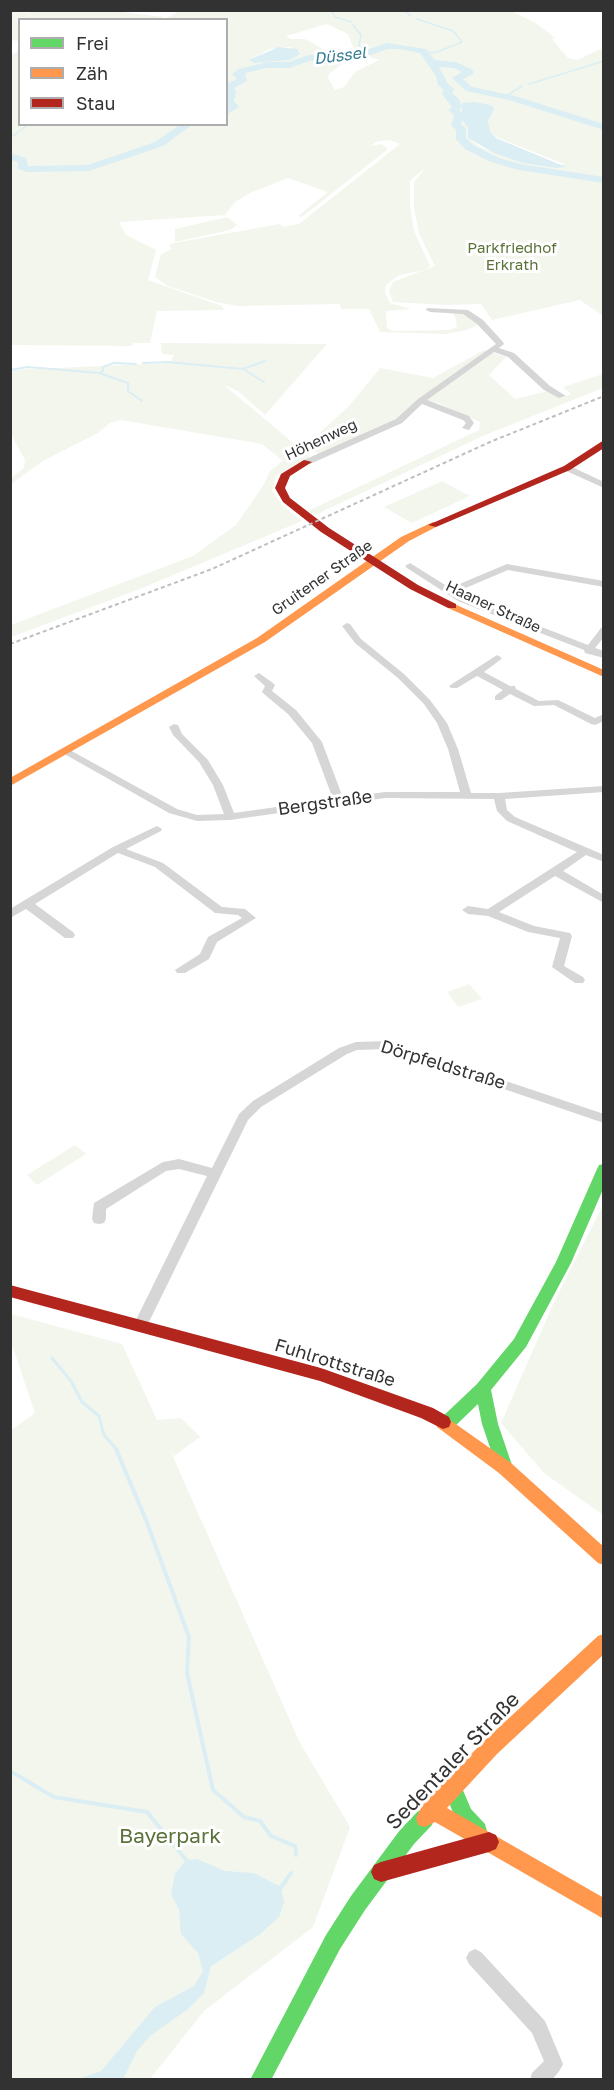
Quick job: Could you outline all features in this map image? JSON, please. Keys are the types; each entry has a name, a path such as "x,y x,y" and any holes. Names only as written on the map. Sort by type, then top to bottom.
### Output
{"main road":[{"name":"Gruitener Straße","path":"10,783 261,640 405,539 442,520 567,468 603,443"},
{"name":"Höhenweg","path":"308,462 286,474 280,488 282,495 293,506 372,562"},
{"path":"349,546 373,547 405,539"},
{"name":"Haaner Straße","path":"372,562 394,576 501,630 603,674"},
{"path":"341,586 367,578 394,576"},
{"path":"446,1424 483,1389 520,1343 544,1302 603,1169"},
{"name":"Fuhlrottstraße","path":"10,1291 360,1387 398,1401 446,1424 505,1468 603,1558"},
{"path":"483,1389 490,1424 505,1468"},
{"name":"Sedentaler Straße","path":"260,2079 333,1942 381,1872 431,1809 452,1787 490,1748 603,1642"},
{"path":"452,1787 464,1816 489,1842"},
{"path":"431,1809 603,1909"},
{"path":"381,1872 489,1842"}],"street":[{"path":"430,310 457,309 469,314 500,342 494,349 511,355 547,388 562,396"},
{"name":"Höhenweg","path":"308,462 399,421 422,401 494,349"},
{"path":"422,401 466,418 470,423 466,428"},
{"path":"567,468 603,486"},
{"path":"410,566 448,592 520,625 603,656"},
{"path":"448,592 507,567 603,584"},
{"path":"347,626 358,640 401,676 432,709 453,748 466,795"},
{"path":"588,651 603,630"},
{"path":"454,686 497,658"},
{"path":"477,672 512,688 537,704 555,702 595,722 603,717"},
{"path":"259,676 270,685 267,692 292,712 316,742 339,801"},
{"path":"498,698 512,688"},
{"path":"174,727 178,735 203,760 218,785 230,817"},
{"name":"Bergstraße","path":"64,751 173,811 197,818 230,817 385,795 500,796 603,789"},
{"path":"500,796 502,811 510,819 603,859"},
{"path":"10,914 117,849 158,829"},
{"path":"117,849 159,865 219,910 246,915 250,918 212,940 206,956 181,970"},
{"path":"490,913 585,852"},
{"path":"556,871 603,900"},
{"path":"27,904 69,935"},
{"path":"246,915 258,908"},
{"path":"468,910 490,913 532,929 566,936 558,968 579,980"},
{"name":"Dörpfeldstraße","path":"140,1326 238,1124 248,1112 343,1050 356,1046 387,1045 603,1119"},
{"path":"99,1219 99,1208 163,1167 179,1164 213,1173"},
{"path":"475,1958 538,2027 554,2064 538,2079"}],"green space":[{"path":"35,10 106,10 163,17 18,18 18,41 11,40 11,12 29,13"},
{"name":"Parkfriedhof Erkrath","path":"179,11 511,11 536,23 555,38 552,39 568,58 577,60 603,48 603,316 580,300 492,320 481,304 444,305 393,302 389,291 393,282 424,270 399,275 386,285 385,293 390,303 411,309 386,311 387,328 393,331 449,330 457,327 455,316 450,312 462,313 478,325 467,330 446,334 380,332 369,309 341,309 340,304 238,306 216,302 168,286 155,277 161,254 172,249 169,245 174,243 280,224 284,227 299,224 400,144 390,140 375,142 371,146 382,144 388,149 302,217 298,216 328,192 288,178 250,193 235,202 225,215 119,222 126,235 156,250 148,280 222,306 224,310 157,311 150,343 133,343 132,346 11,345 10,56 18,51 18,126 228,126 228,18 167,18","holes":["327,24 348,34 354,49 325,50 305,39 291,39 286,36","289,47 300,52 290,60 255,63 248,60 270,49","362,54 379,60 355,72 344,87 335,90 328,78 329,74 350,58","476,102 491,105 488,121 490,131 496,137 564,164 556,168 523,163 482,148 468,138 468,128 462,120 463,114","426,167 414,182 414,208 419,234 435,266 425,270 430,266 414,231 410,206 410,181"]},
{"path":"227,217 237,225 230,230 175,242 175,229"},
{"path":"161,343 327,344 265,415 238,391 224,385 310,457 276,476 272,491 283,506 302,521 140,589 11,637 11,625 193,556 236,525 263,486 270,471 283,461 262,444 121,420 110,423 98,433 43,461 11,484 11,478 24,468 25,460 11,434 11,370 170,363 174,355 162,354"},
{"path":"484,350 506,357 489,375 515,399 548,391 562,398 571,394 563,387 603,374 603,388 485,435 315,515 308,511 479,430 480,422 438,403 419,399 397,419 319,454 304,447 348,407 380,368 433,378"},
{"path":"442,481 470,496 412,523 384,507"},
{"path":"469,984 482,999 458,1007 447,992"},
{"path":"75,1145 86,1154 37,1185 27,1175"},
{"path":"603,1205 603,1515 544,1473 501,1423 554,1302"},
{"name":"Bayerpark","path":"11,1314 122,1344 157,1420 181,1418 200,1437 174,1456 170,1450 300,1743 350,1827 313,1927 204,2011 150,2079 11,2079 10,1431 35,1413 11,1342"}],"shaded area":[{"path":"279,47 297,49 300,54 290,60 255,63 248,60"},
{"path":"476,102 491,105 494,109 488,121 490,131 496,138 566,167 556,168 523,163 494,153 468,138 468,128 462,120 462,103"},
{"path":"197,1859 225,1871 254,1873 281,1887 284,1902 279,1917 259,1935 211,1966 204,1993 188,2009 150,2036 137,2051 123,2079 78,2079 101,2071 155,2007 194,1986 203,1971 198,1953 181,1934 179,1910 171,1894 175,1874 186,1860"}],"waterway":[{"path":"331,10 335,17 351,22"},
{"path":"404,10 411,16"},
{"path":"417,19 453,31 462,42 437,52 424,53"},
{"path":"353,25 361,35 359,46 368,53"},
{"name":"Düssel","path":"228,87 244,79 237,74 242,71 267,65 290,65 308,58 361,55 387,46 423,51 432,63"},
{"path":"529,84 604,61"},
{"name":"Düssel","path":"432,63 456,65 470,72 457,78 469,89 511,98 604,127"},
{"path":"432,63 441,76 443,85 449,89 447,94 454,99 457,107 454,110 459,116 456,125 461,129 461,139 469,147 495,160 519,167 604,180"},
{"path":"506,96 522,86"},
{"name":"Düssel","path":"228,87 231,92 229,102 234,107 228,111"},
{"path":"10,138 26,126"},
{"name":"Düssel","path":"10,156 22,160 24,164 22,167 27,169 89,168 159,144 185,126"},
{"path":"243,369 265,361"},
{"path":"143,363 167,362 243,369"},
{"path":"99,373 103,371 103,367 114,363 136,364"},
{"path":"10,370 28,367 99,373"},
{"path":"243,369 264,382"},
{"path":"99,373 128,383 128,391 142,401"},
{"path":"52,1358 71,1381 82,1402 99,1416 104,1435 117,1450"},
{"path":"116,1449 146,1520 189,1637 187,1673 213,1790 244,1817 260,1821 271,1836 295,1846 296,1855"},
{"path":"10,1771 54,1797 147,1812 187,1861"},
{"path":"280,1889 291,1873"}],"railway":[{"path":"10,644 212,569 490,442 604,396"}],"traffic: fast":[{"path":"446,1424 483,1389 520,1343 563,1263 604,1169"},
{"path":"483,1389 490,1424 505,1468"},
{"path":"452,1787 464,1816 478,1831"},
{"path":"260,2080 333,1942 358,1903 407,1837 425,1818"}],"traffic: slow":[{"path":"10,783 261,640 405,539 433,525"},
{"path":"452,606 604,674"},
{"path":"443,1422 505,1468 604,1558"},
{"path":"425,1818 490,1748 604,1642"},
{"path":"431,1809 604,1909"}],"traffic: jam":[{"path":"433,525 567,468 604,443"},
{"path":"307,462 286,474 280,488 286,500 325,530 414,587 452,606"},
{"path":"10,1291 321,1375 427,1413 443,1422"},
{"path":"381,1872 489,1842"}]}
